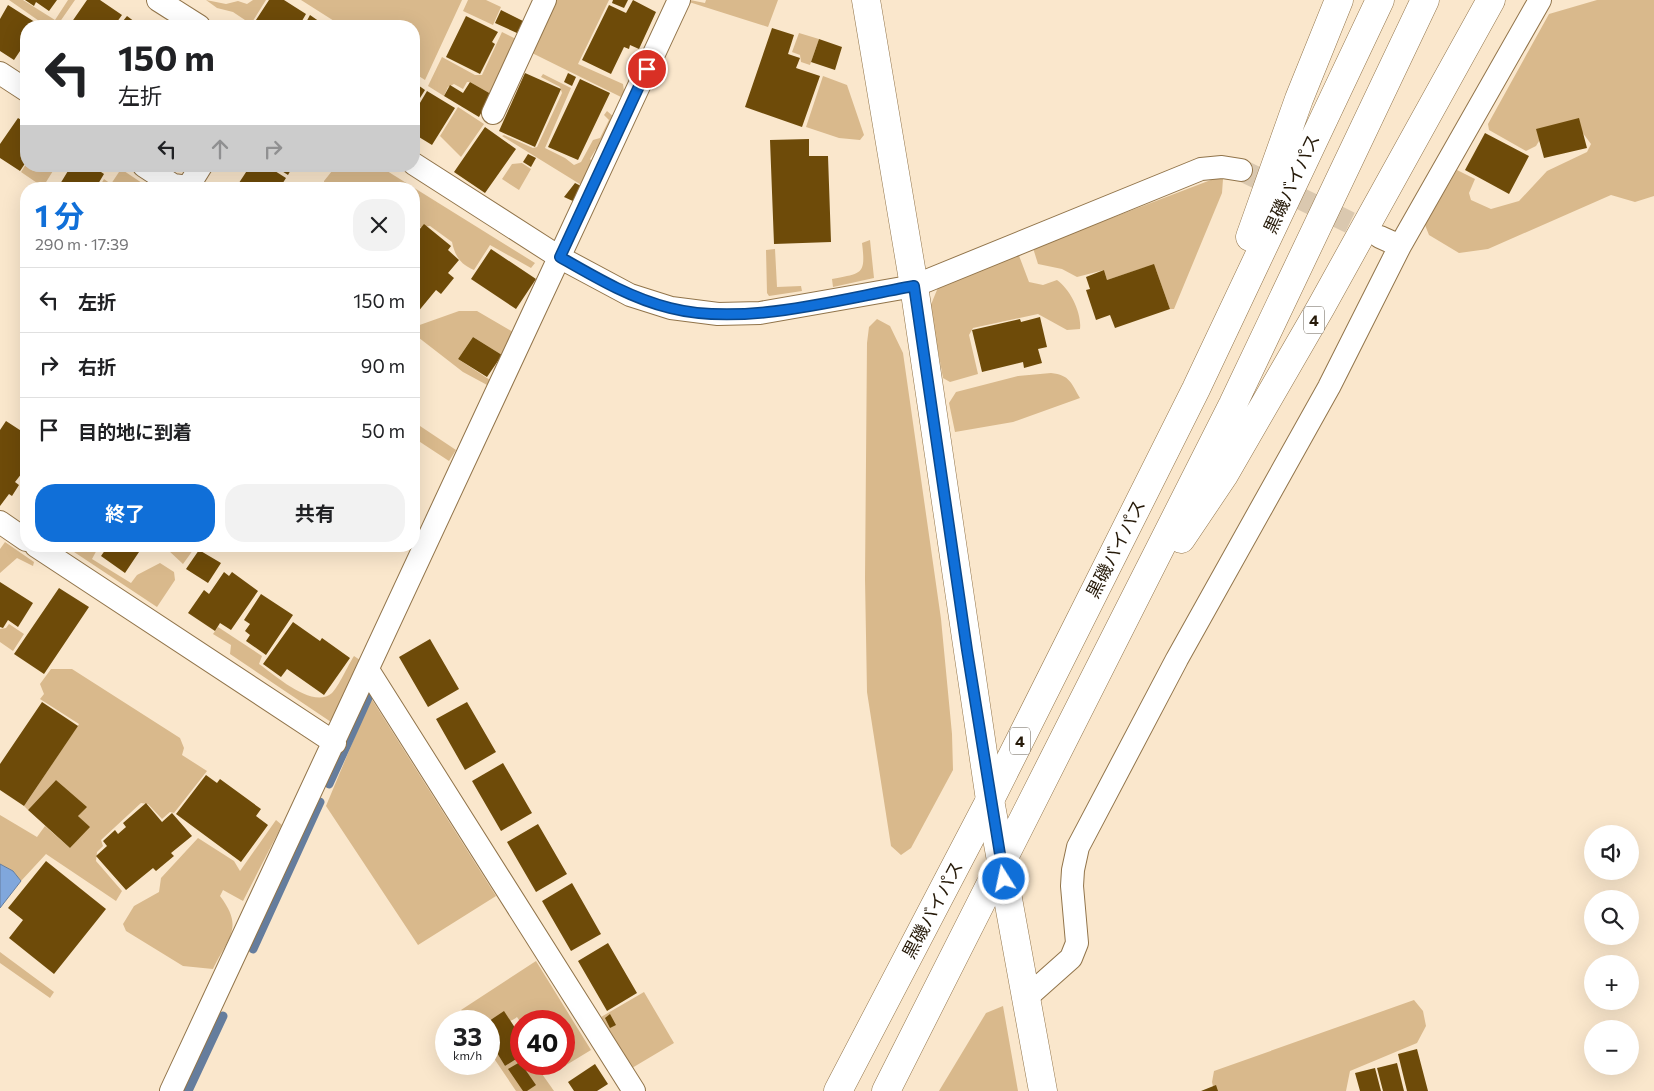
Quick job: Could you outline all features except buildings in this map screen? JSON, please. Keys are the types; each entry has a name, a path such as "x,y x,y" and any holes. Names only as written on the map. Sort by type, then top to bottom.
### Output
{"main road":[{"path":"866,0 914,286 990,800 1043,1091"},
{"name":"4","path":"1196,389 1299,99 1339,0"},
{"name":"黒磯バイパス","path":"838,1091 990,800 1196,389 1380,0"},
{"name":"4","path":"886,1091 1237,395 1425,0"},
{"name":"4","path":"1120,629 1224,475 1326,298 1491,0"}],"street":[{"path":"158,0 190,20"},
{"path":"493,113 545,0"},
{"path":"171,1091 335,743 679,0"},
{"path":"1026,998 1072,958 1077,943 1072,878 1078,847 1177,659 1329,387 1400,246 1540,0"},
{"path":"0,73 20,86"},
{"path":"420,168 560,257 630,295 671,308 718,314 760,313 914,286 1202,169 1222,166 1241,170"},
{"path":"153,172 169,182"},
{"path":"1380,237 1400,246"},
{"path":"0,522 20,536"},
{"path":"45,552 335,743"},
{"path":"368,670 634,1091"}],"shaded area":[{"path":"9,0 23,0 55,20 38,20"},
{"path":"68,0 75,0 61,20 55,20"},
{"path":"206,0 226,4 238,1 247,4 253,0 266,0 254,20 245,20 233,12 217,8"},
{"path":"301,0 462,0 425,80 420,77 420,20 333,20"},
{"path":"468,0 486,0 501,7 493,25 463,11"},
{"path":"555,0 609,0 578,64 623,84 624,91 621,97 530,52"},
{"path":"690,0 705,3 706,0 778,0 768,27 689,2"},
{"path":"1597,0 1654,0 1654,196 1635,202 1611,195 1488,249 1459,253 1429,235 1425,225 1457,170 1475,179 1469,193 1471,200 1491,209 1519,201 1547,171 1587,152 1591,144 1576,124 1544,133 1536,146 1526,151 1489,130 1488,124 1549,14"},
{"path":"502,32 516,39 491,94 470,82 467,82 463,89 454,84 448,87 444,96 428,86 442,57 475,75 482,75"},
{"path":"799,33 819,39 810,65 801,62 800,55 792,52"},
{"path":"543,74 571,88 545,148 574,165 581,162 593,140 600,138 609,120 604,115 607,111 615,118 600,151 596,149 590,159 595,164 583,186 502,136 504,135 533,148 537,147 562,93 560,87 541,77"},
{"path":"823,76 847,85 864,135 860,140 839,138 806,127"},
{"path":"458,107 484,124 461,157 440,136"},
{"path":"522,163 531,169 519,190 502,179 512,164"},
{"path":"21,172 52,172 46,182 36,182"},
{"path":"119,172 126,172 140,182 112,182"},
{"path":"331,172 389,172 405,182 324,182"},
{"path":"1216,178 1223,179 1222,193 1174,309 1170,309 1156,270 1146,267 1107,280 1104,270 1077,277 1062,269 1038,264 1033,248"},
{"path":"420,191 535,263 531,268 490,245 474,270 459,259 452,242 430,226 420,227"},
{"path":"870,240 874,278 833,287 832,279 860,271 863,261 862,243"},
{"path":"775,249 777,287 801,286 802,291 769,296 767,293 766,250"},
{"path":"1018,253 1029,282 1043,285 1057,280 1071,295 1079,316 1080,329 1067,330 1038,314 973,328 969,335 978,374 950,382 943,378 930,307 939,285"},
{"path":"459,311 477,311 513,332 502,355 473,337 458,359 490,380 489,386 463,372 420,339 420,325"},
{"path":"877,319 890,326 903,353 941,619 952,734 953,770 911,848 901,855 891,846 867,692 865,579 867,343 869,327"},
{"path":"1051,373 1066,378 1080,398 1013,422 955,432 949,403 956,392 1018,376"},
{"path":"420,426 456,450 449,461 420,442"},
{"path":"5,542 34,562 33,566 17,558 0,573 0,549"},
{"path":"74,552 96,552 92,559 131,583 137,575 160,563 174,572 175,580 157,607"},
{"path":"170,552 192,552 183,564"},
{"path":"9,624 24,634 13,651 0,642 0,629 6,628"},
{"path":"218,627 262,656 259,664 274,676 294,689 315,697 324,697 332,693 338,686 354,656 360,660 331,722 230,654 231,645 213,634"},
{"path":"51,669 72,669 180,738 184,748 182,755 207,771 174,813 170,812 162,819 148,804 141,803 101,840 103,846 97,852 96,861 122,891 116,901 46,854 21,881 13,871 0,864 0,815 37,837 45,826 70,848 89,827 78,816 86,807 56,780 28,810 24,806 79,724 40,699 44,694 40,684"},
{"path":"371,698 496,896 418,945 326,806"},
{"path":"276,820 282,825 243,901 223,890 220,896 227,907 233,924 229,940 213,969 183,966 126,931 123,924 134,906 159,892 161,878 198,838 234,861 240,871"},
{"path":"0,952 54,992 50,998 0,963"},
{"path":"536,961 566,1010 510,1010 510,1021 500,1023 500,1010 461,1010"},
{"path":"644,992 674,1043 632,1068 601,1017"},
{"path":"1414,1000 1423,1011 1426,1026 1417,1043 1350,1071 1346,1091 1214,1091 1212,1082 1214,1071"},
{"path":"1003,1006 1018,1091 939,1091 986,1013"},
{"path":"575,1024 591,1050 575,1060"},
{"path":"500,1058 505,1066 510,1063 510,1075 543,1075 554,1091 516,1091 500,1067"}],"water":[{"path":"0,864 13,871 21,881 0,908"}],"waterway":[{"path":"329,784 368,698"},
{"path":"253,949 320,802"},
{"path":"188,1091 223,1016"}],"tunnel":[{"path":"1241,170 1380,237"}],"route":[{"path":"647,69 560,257 630,295 671,308 718,314 760,313 914,286 967,650 1004,879"}]}
